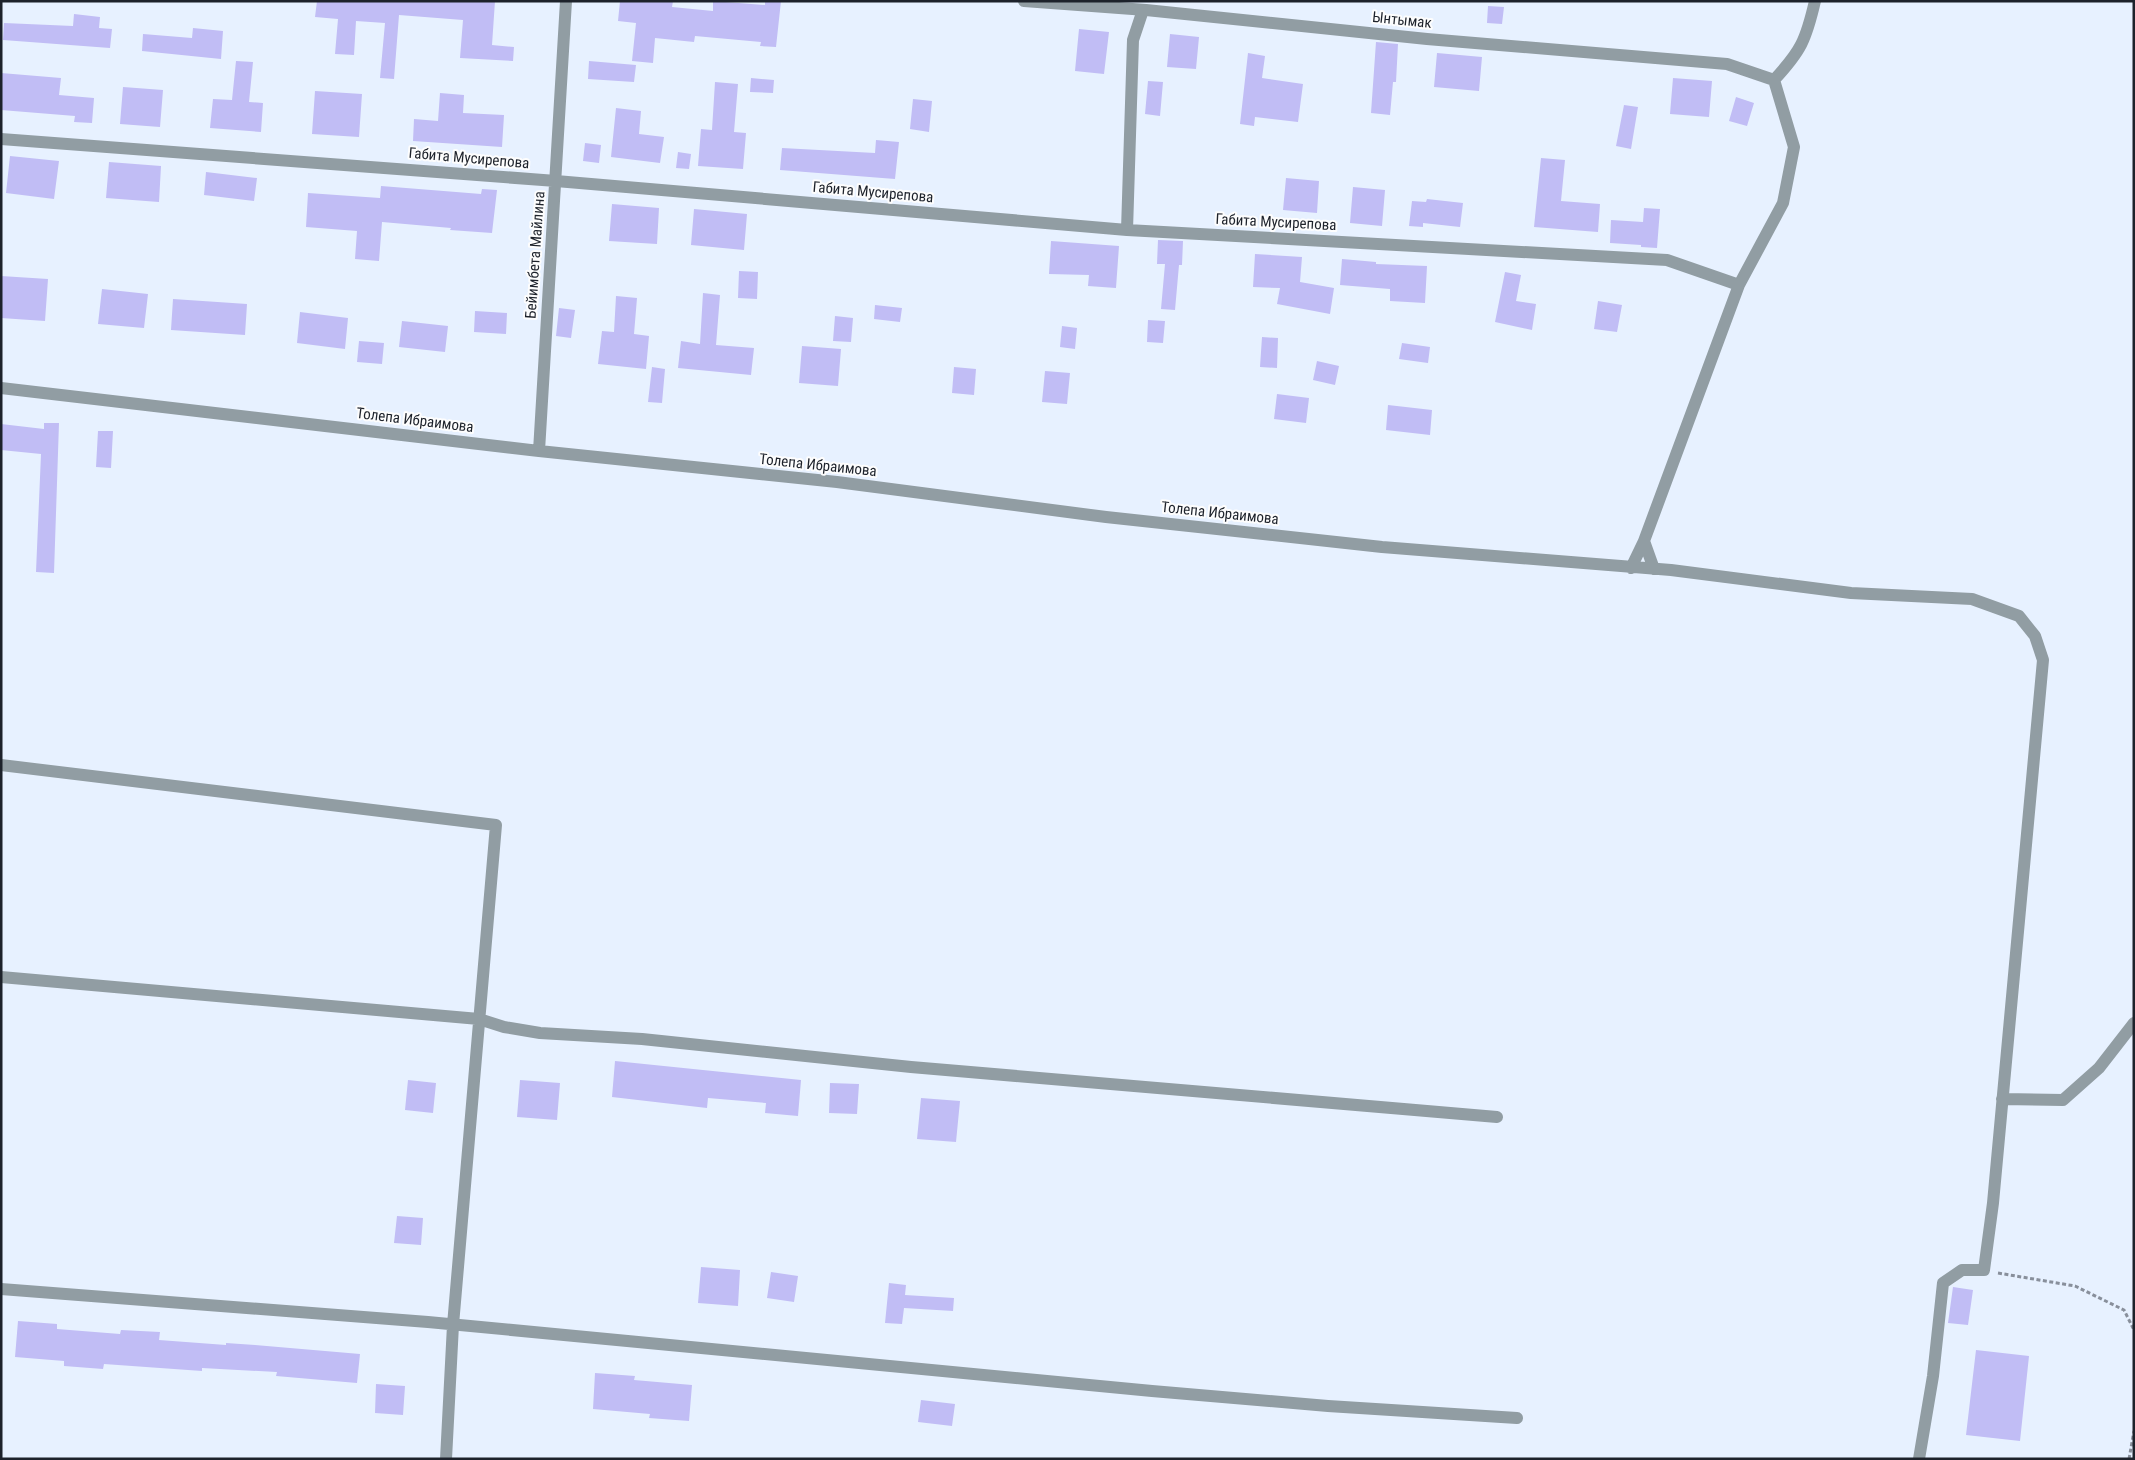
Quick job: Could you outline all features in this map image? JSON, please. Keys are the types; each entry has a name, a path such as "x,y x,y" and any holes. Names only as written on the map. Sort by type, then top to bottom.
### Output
{"street":[{"name":"Бейимбета Майлина","path":"539,451 566,1"},
{"name":"Ынтымак","path":"1024,1 1146,7 1427,39 1727,64 1774,80"},
{"path":"1631,568 1644,541 1739,285 1783,203 1794,147 1774,80 1795,57 1808,33 1815,1"},
{"path":"1127,230 1133,40 1146,7"},
{"name":"Габита Мусирепова","path":"1,139 556,181 1127,230 1666,260 1739,285"},
{"name":"Толепа Ибраимова","path":"1,388 539,451 837,482 1106,517 1382,547 1654,569 1851,593 1972,600 2019,616 2036,636 2043,660 2042,687 1993,1203 1984,1270"},
{"path":"1644,541 1654,569"},
{"path":"1,765 496,825 453,1325 446,1459"},
{"path":"1,977 479,1019 504,1027 540,1034 642,1039 912,1067 1497,1117"},
{"path":"2002,1099 2064,1100 2099,1068 2134,1023"},
{"path":"1920,1459 1933,1376 1943,1282 1962,1270 1984,1270"},
{"path":"1,1289 453,1325 1171,1393 1328,1406 1517,1418"}],"path":[{"path":"1984,1270 2075,1286 2124,1310 2134,1330"},
{"path":"2129,1459 2134,1431"}],"building":[{"path":"317,1 495,1 492,45 514,47 513,61 460,58 463,20 399,15 394,79 380,78 385,23 356,21 354,55 335,54 338,19 315,17"},
{"path":"620,1 673,1 672,7 713,11 713,1 765,5 765,1 781,1 776,47 760,46 761,42 695,36 694,42 655,38 653,63 632,61 636,23 618,21"},
{"path":"1488,6 1504,7 1502,24 1487,23"},
{"path":"74,14 100,17 99,28 112,29 110,48 3,40 4,23 73,26"},
{"path":"193,28 223,31 221,59 142,51 143,34 192,38"},
{"path":"1079,29 1109,32 1104,74 1075,71"},
{"path":"1170,34 1199,37 1196,69 1167,67"},
{"path":"1376,42 1398,44 1396,82 1393,82 1390,115 1371,113"},
{"path":"1248,53 1265,56 1262,78 1303,84 1298,122 1255,117 1254,126 1240,124"},
{"path":"1437,53 1482,57 1479,91 1434,87"},
{"path":"236,61 253,62 249,102 263,103 261,132 210,128 213,99 232,100"},
{"path":"589,61 636,65 634,82 588,79"},
{"path":"1,73 61,78 59,95 94,98 92,123 74,122 75,116 1,110"},
{"path":"751,78 774,80 773,93 750,92"},
{"path":"1673,78 1712,81 1709,117 1670,114"},
{"path":"1148,81 1163,82 1160,116 1145,114"},
{"path":"715,82 738,84 734,132 746,133 743,169 698,166 701,129 712,130"},
{"path":"123,87 163,90 160,127 120,124"},
{"path":"315,91 362,94 359,137 312,134"},
{"path":"440,93 464,95 463,113 504,115 502,147 413,141 414,119 438,121"},
{"path":"1736,97 1754,103 1747,126 1729,121"},
{"path":"913,99 932,101 929,132 910,129"},
{"path":"1624,105 1638,107 1631,149 1616,146"},
{"path":"616,108 641,111 639,134 664,137 660,163 611,157"},
{"path":"876,140 899,142 895,179 780,170 782,148 875,153"},
{"path":"585,143 601,145 599,163 583,161"},
{"path":"678,152 691,154 689,169 676,168"},
{"path":"10,156 59,161 54,199 6,193"},
{"path":"1541,158 1565,160 1561,201 1600,204 1598,232 1534,227"},
{"path":"109,162 161,166 159,202 106,198"},
{"path":"206,172 257,178 254,201 204,195"},
{"path":"1286,178 1319,181 1317,213 1283,210"},
{"path":"381,186 481,194 482,189 497,190 492,233 382,222 379,261 355,259 357,231 306,227 308,193 380,198"},
{"path":"1353,187 1385,190 1382,226 1350,223"},
{"path":"1427,199 1463,203 1460,227 1423,223 1423,227 1409,226 1412,201 1426,202"},
{"path":"612,204 659,208 657,244 609,241"},
{"path":"1644,208 1660,209 1657,248 1610,243 1611,220 1643,222"},
{"path":"694,209 747,214 744,250 691,245"},
{"path":"1158,240 1183,241 1182,265 1179,265 1175,310 1161,309 1165,264 1157,264"},
{"path":"1051,241 1119,246 1116,288 1088,286 1089,275 1049,274"},
{"path":"1255,254 1302,257 1300,282 1334,288 1330,314 1277,304 1280,288 1253,287"},
{"path":"1342,259 1376,262 1376,264 1427,266 1425,303 1390,301 1390,289 1340,285"},
{"path":"739,271 758,272 757,299 738,298"},
{"path":"1505,272 1521,275 1516,301 1536,304 1532,330 1495,322"},
{"path":"1,276 48,279 45,321 1,318"},
{"path":"102,289 148,294 144,328 98,324"},
{"path":"703,293 720,295 716,345 754,348 751,375 678,368 681,341 700,344"},
{"path":"616,296 637,298 634,334 649,336 646,369 598,364 602,331 614,332"},
{"path":"173,299 247,304 245,335 171,330"},
{"path":"1598,301 1622,305 1617,332 1594,329"},
{"path":"875,305 902,308 900,322 874,319"},
{"path":"559,308 575,310 571,338 556,336"},
{"path":"475,311 507,313 506,334 474,332"},
{"path":"300,312 348,318 345,349 297,343"},
{"path":"835,316 853,318 851,342 833,341"},
{"path":"1148,320 1165,321 1163,343 1147,342"},
{"path":"402,321 448,326 445,352 399,347"},
{"path":"1062,326 1077,328 1075,349 1060,347"},
{"path":"1262,337 1278,338 1277,368 1260,367"},
{"path":"359,341 384,343 382,364 357,362"},
{"path":"1402,343 1430,347 1428,363 1399,359"},
{"path":"802,346 841,349 838,386 799,383"},
{"path":"1317,361 1339,366 1335,385 1313,380"},
{"path":"652,367 665,369 662,403 648,402"},
{"path":"954,367 976,369 974,395 952,393"},
{"path":"1045,371 1070,373 1067,404 1042,402"},
{"path":"1277,394 1309,398 1306,423 1274,419"},
{"path":"1388,405 1432,410 1430,435 1386,430"},
{"path":"44,423 59,423 54,573 36,572 41,454 1,450 1,424 44,429"},
{"path":"98,431 113,431 111,468 96,467"},
{"path":"615,1061 801,1080 798,1116 765,1113 766,1103 708,1098 707,1108 612,1097"},
{"path":"408,1080 436,1083 433,1113 405,1110"},
{"path":"520,1080 560,1083 557,1120 517,1117"},
{"path":"830,1083 859,1084 857,1114 829,1113"},
{"path":"921,1098 960,1101 956,1142 917,1139"},
{"path":"397,1216 423,1218 421,1245 394,1243"},
{"path":"701,1267 740,1270 738,1306 698,1303"},
{"path":"771,1272 798,1276 794,1302 767,1298"},
{"path":"889,1283 906,1285 905,1295 954,1298 953,1311 904,1308 902,1324 885,1323"},
{"path":"1953,1287 1973,1290 1968,1325 1948,1323"},
{"path":"18,1321 57,1324 57,1329 120,1334 121,1330 160,1332 159,1340 226,1345 226,1343 255,1345 360,1354 357,1383 276,1376 277,1372 202,1368 202,1371 104,1364 103,1369 64,1366 64,1361 15,1357"},
{"path":"1976,1350 2029,1356 2020,1441 1966,1435"},
{"path":"595,1373 635,1376 634,1380 692,1385 689,1421 649,1418 650,1414 593,1409"},
{"path":"376,1384 405,1386 403,1415 375,1413"},
{"path":"921,1400 955,1404 952,1426 918,1422"}]}
